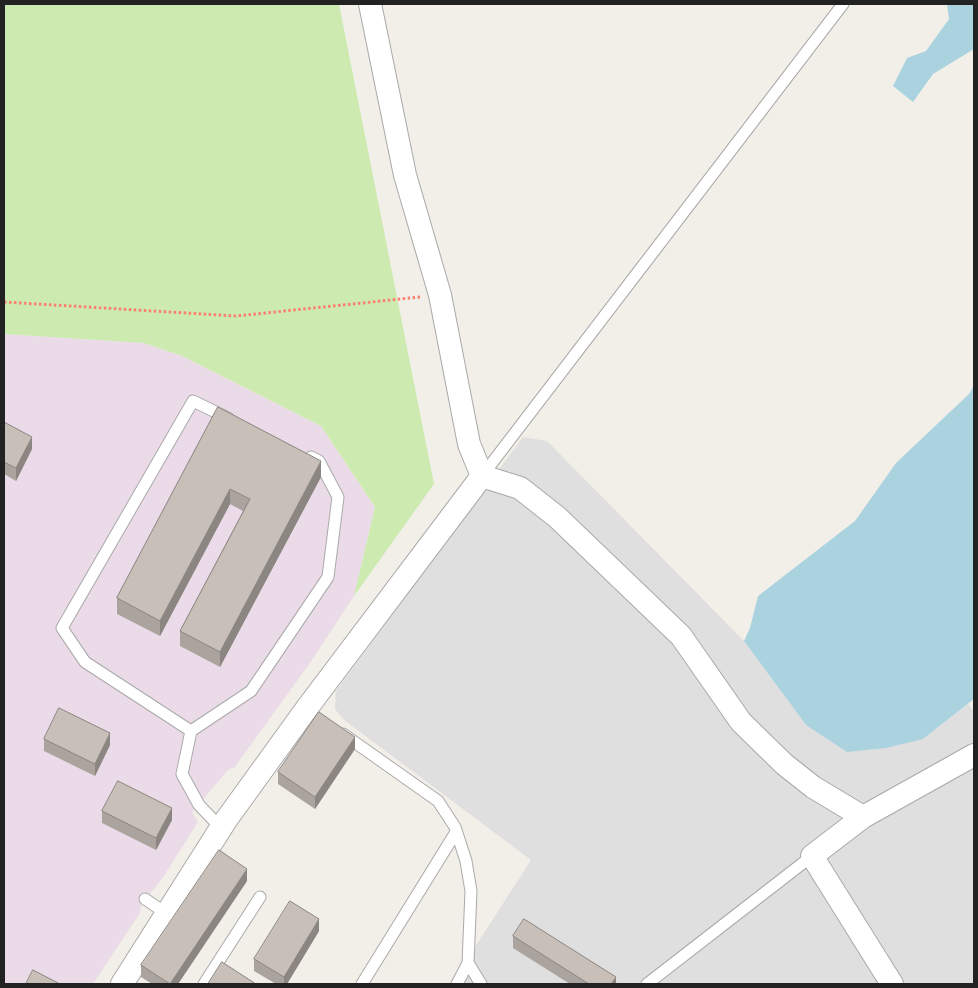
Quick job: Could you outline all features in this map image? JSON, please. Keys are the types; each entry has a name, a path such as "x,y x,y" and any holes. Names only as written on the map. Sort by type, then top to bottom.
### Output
{"street":[{"path":"370,4 405,175 440,295 469,444 482,476"},
{"path":"122,984 221,828 311,711 482,476"},
{"path":"482,476 520,488 557,518 681,636 741,722 784,764 813,787 863,818"},
{"path":"892,984 812,856 863,818 974,755"}],"lane":[{"path":"482,476 843,4"},
{"path":"191,731 85,662 62,628 193,401 238,423"},
{"path":"221,828 199,805 182,774 191,731 251,692 328,577 338,497 319,461 301,453"},
{"path":"330,724 438,801 456,832 466,861 471,891 468,963 457,984"},
{"path":"362,984 456,832"},
{"path":"647,984 812,856"},
{"path":"204,984 260,897"},
{"path":"145,899 167,914"},
{"path":"468,963 481,984"}],"path":[{"path":"4,302 236,316 440,295"}],"shaded area":[{"path":"4,334 144,343 182,356 321,426 375,507 354,596 310,663 234,768 229,769 192,812 198,822 162,879 141,905 140,913 93,984 4,984"},
{"path":"523,437 547,441 744,641 806,725 923,739 968,704 974,711 974,984 451,984 531,860 344,720 335,709 336,691"}],"green space":[{"path":"4,4 339,4 434,484 354,596 375,507 321,426 182,356 144,343 4,334"}],"water":[{"path":"947,4 974,4 974,49 933,74 913,102 893,86 907,58 926,51 949,19"},
{"path":"974,385 974,699 923,739 886,748 847,752 806,725 744,641 750,628 758,596 855,521 896,463 969,394"}],"building":[{"path":"218,407 321,461 220,652 180,631 250,499 230,489 160,621 117,598"},
{"path":"4,422 32,437 16,468 4,462"},
{"path":"59,708 110,733 95,764 44,739"},
{"path":"319,712 355,737 315,797 278,772"},
{"path":"118,781 172,808 156,838 102,811"},
{"path":"219,850 247,869 170,984 141,965"},
{"path":"290,901 319,919 284,977 254,959"},
{"path":"524,919 616,977 611,984 589,984 513,936"},
{"path":"222,962 256,984 208,984"},
{"path":"33,970 60,984 26,984"}]}
